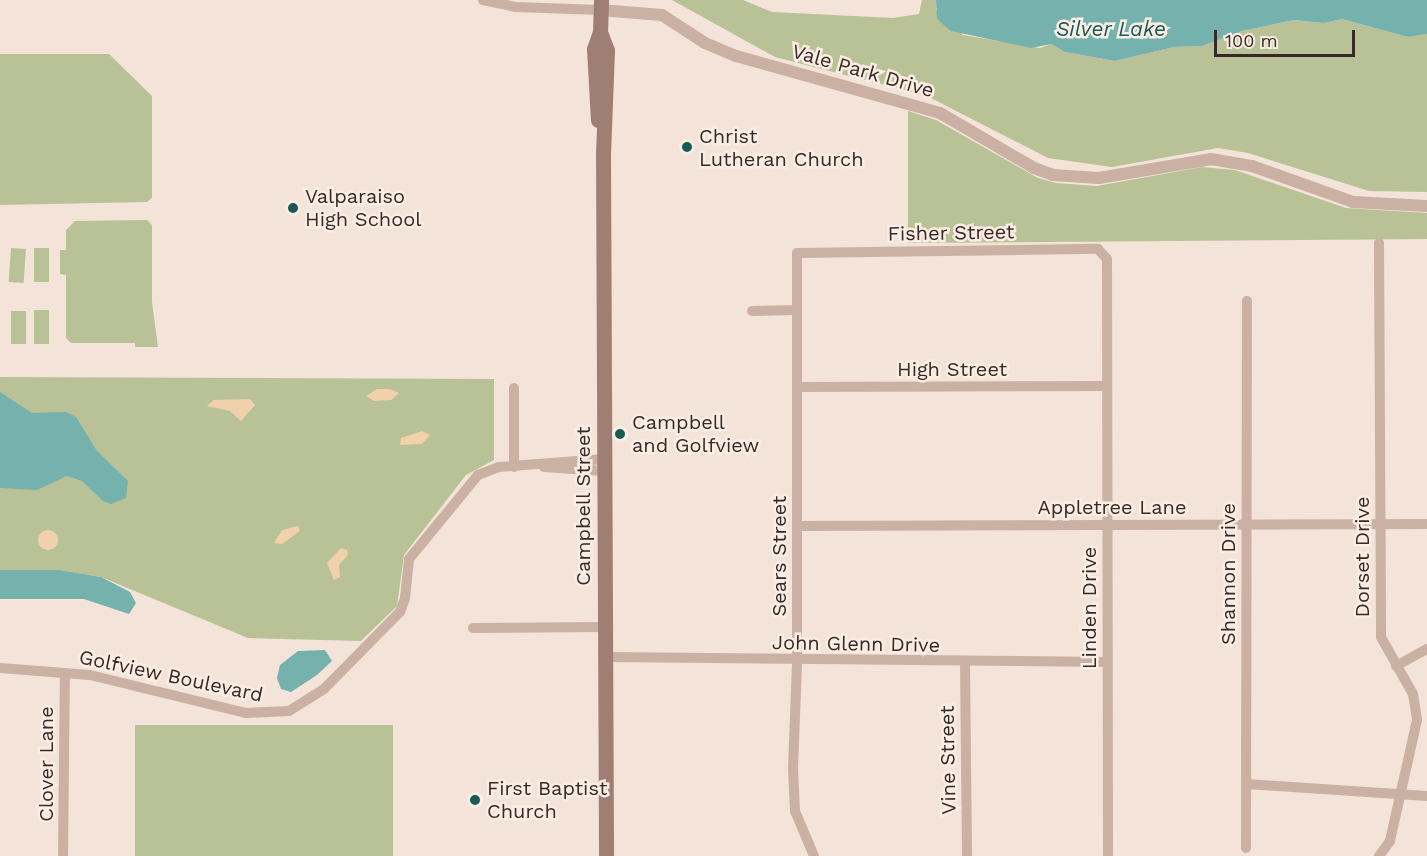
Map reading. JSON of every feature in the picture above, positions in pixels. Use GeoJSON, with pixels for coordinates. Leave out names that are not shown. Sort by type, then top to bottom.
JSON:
{"type":"FeatureCollection","features":[{"type":"Feature","properties":{"kind":"main road","name":"Campbell Street"},"geometry":{"type":"LineString","coordinates":[[601,5],[600,32],[594,49],[594,88],[603,155],[606,856]]}},
{"type":"Feature","properties":{"kind":"street"},"geometry":{"type":"LineString","coordinates":[[483,0],[516,7],[601,5]]}},
{"type":"Feature","properties":{"kind":"street","name":"Vale Park Drive"},"geometry":{"type":"LineString","coordinates":[[601,5],[662,15],[705,43],[736,56],[940,113],[1034,168],[1053,175],[1099,178],[1211,159],[1252,166],[1353,202],[1427,206]]}},
{"type":"Feature","properties":{"kind":"street","name":"Dorset Drive"},"geometry":{"type":"LineString","coordinates":[[1379,243],[1381,637],[1417,706],[1415,733],[1402,795],[1390,841],[1379,856]]}},
{"type":"Feature","properties":{"kind":"street","name":"Fisher Street"},"geometry":{"type":"LineString","coordinates":[[797,253],[1098,249],[1104,253]]}},
{"type":"Feature","properties":{"kind":"street","name":"Sears Street"},"geometry":{"type":"LineString","coordinates":[[797,253],[795,811],[814,856]]}},
{"type":"Feature","properties":{"kind":"street","name":"Linden Drive"},"geometry":{"type":"LineString","coordinates":[[1104,253],[1107,386],[1108,856]]}},
{"type":"Feature","properties":{"kind":"street","name":"Shannon Drive"},"geometry":{"type":"LineString","coordinates":[[1246,301],[1246,848]]}},
{"type":"Feature","properties":{"kind":"street"},"geometry":{"type":"LineString","coordinates":[[752,311],[797,310]]}},
{"type":"Feature","properties":{"kind":"street","name":"High Street"},"geometry":{"type":"LineString","coordinates":[[797,387],[1107,386]]}},
{"type":"Feature","properties":{"kind":"street"},"geometry":{"type":"LineString","coordinates":[[514,388],[514,466]]}},
{"type":"Feature","properties":{"kind":"street","name":"Golfview Boulevard"},"geometry":{"type":"LineString","coordinates":[[0,668],[90,675],[246,713],[268,714],[298,707],[324,689],[399,612],[404,603],[409,559],[478,475],[488,469],[541,466],[570,459],[604,465]]}},
{"type":"Feature","properties":{"kind":"street","name":"Appletree Lane"},"geometry":{"type":"LineString","coordinates":[[796,526],[1427,524]]}},
{"type":"Feature","properties":{"kind":"street"},"geometry":{"type":"LineString","coordinates":[[473,628],[605,627]]}},
{"type":"Feature","properties":{"kind":"street"},"geometry":{"type":"LineString","coordinates":[[1396,666],[1427,649]]}},
{"type":"Feature","properties":{"kind":"street","name":"John Glenn Drive"},"geometry":{"type":"LineString","coordinates":[[606,657],[797,662],[1107,662]]}},
{"type":"Feature","properties":{"kind":"street","name":"Vine Street"},"geometry":{"type":"LineString","coordinates":[[965,663],[967,856]]}},
{"type":"Feature","properties":{"kind":"street","name":"Clover Lane"},"geometry":{"type":"LineString","coordinates":[[63,856],[65,673]]}},
{"type":"Feature","properties":{"kind":"street"},"geometry":{"type":"LineString","coordinates":[[1247,784],[1427,796]]}},
{"type":"Feature","properties":{"kind":"green space"},"geometry":{"type":"Polygon","coordinates":[[[672,0],[743,0],[772,12],[893,18],[919,14],[922,0],[936,0],[936,10],[963,35],[1040,48],[1051,44],[1065,52],[1115,61],[1174,47],[1202,46],[1242,31],[1294,20],[1324,23],[1342,19],[1408,37],[1427,34],[1427,192],[1369,191],[1248,153],[1218,148],[1112,167],[1048,158],[927,96],[775,57],[672,0]]]}},
{"type":"Feature","properties":{"kind":"green space"},"geometry":{"type":"Polygon","coordinates":[[[0,54],[109,54],[152,96],[152,198],[147,202],[0,205],[0,54]]]}},
{"type":"Feature","properties":{"kind":"green space"},"geometry":{"type":"Polygon","coordinates":[[[908,111],[936,120],[1038,178],[1056,183],[1097,186],[1202,167],[1235,170],[1346,208],[1427,213],[1427,239],[908,243],[908,111]]]}},
{"type":"Feature","properties":{"kind":"green space"},"geometry":{"type":"Polygon","coordinates":[[[147,220],[152,225],[152,302],[158,347],[135,347],[135,343],[71,343],[66,338],[66,275],[60,274],[60,250],[66,250],[66,230],[75,221],[147,220]]]}},
{"type":"Feature","properties":{"kind":"green space"},"geometry":{"type":"Polygon","coordinates":[[[11,248],[26,249],[24,283],[9,282],[11,248]]]}},
{"type":"Feature","properties":{"kind":"green space"},"geometry":{"type":"Polygon","coordinates":[[[34,248],[49,248],[49,282],[34,282],[34,248]]]}},
{"type":"Feature","properties":{"kind":"green space"},"geometry":{"type":"Polygon","coordinates":[[[34,310],[49,310],[49,344],[34,344],[34,310]]]}},
{"type":"Feature","properties":{"kind":"green space"},"geometry":{"type":"Polygon","coordinates":[[[11,311],[26,311],[26,344],[11,344],[11,311]]]}},
{"type":"Feature","properties":{"kind":"green space"},"geometry":{"type":"Polygon","coordinates":[[[0,377],[494,379],[494,460],[466,475],[404,555],[397,606],[361,641],[248,638],[101,577],[60,570],[0,570],[0,377]]]}},
{"type":"Feature","properties":{"kind":"green space"},"geometry":{"type":"Polygon","coordinates":[[[135,725],[393,725],[393,856],[135,856],[135,725]]]}},
{"type":"Feature","properties":{"kind":"sand"},"geometry":{"type":"Polygon","coordinates":[[[377,389],[390,389],[399,393],[391,400],[374,401],[366,396],[377,389]]]}},
{"type":"Feature","properties":{"kind":"sand"},"geometry":{"type":"Polygon","coordinates":[[[250,399],[255,405],[241,421],[230,411],[207,406],[214,400],[250,399]]]}},
{"type":"Feature","properties":{"kind":"sand"},"geometry":{"type":"Polygon","coordinates":[[[422,431],[430,435],[422,444],[400,445],[401,438],[422,431]]]}},
{"type":"Feature","properties":{"kind":"sand"},"geometry":{"type":"Polygon","coordinates":[[[298,526],[300,531],[282,544],[274,543],[282,530],[298,526]]]}},
{"type":"Feature","properties":{"kind":"sand"},"geometry":{"type":"Polygon","coordinates":[[[48,530],[55,533],[58,540],[55,547],[48,550],[41,547],[38,540],[41,533],[48,530]]]}},
{"type":"Feature","properties":{"kind":"sand"},"geometry":{"type":"Polygon","coordinates":[[[341,548],[347,550],[348,555],[339,565],[340,577],[334,580],[327,563],[341,548]]]}},
{"type":"Feature","properties":{"kind":"water","name":"Silver Lake"},"geometry":{"type":"Polygon","coordinates":[[[936,0],[1427,0],[1427,34],[1408,37],[1342,19],[1324,23],[1294,20],[1242,31],[1202,46],[1174,47],[1115,61],[1065,52],[1051,44],[1031,48],[951,31],[937,19],[936,0]]]}},
{"type":"Feature","properties":{"kind":"water"},"geometry":{"type":"Polygon","coordinates":[[[0,392],[32,413],[66,412],[76,417],[97,451],[128,481],[126,498],[111,504],[103,501],[82,481],[67,476],[37,490],[0,488],[0,392]]]}},
{"type":"Feature","properties":{"kind":"water"},"geometry":{"type":"Polygon","coordinates":[[[0,570],[60,570],[101,577],[130,592],[136,603],[129,614],[84,599],[0,599],[0,570]]]}},
{"type":"Feature","properties":{"kind":"water"},"geometry":{"type":"Polygon","coordinates":[[[325,650],[332,661],[317,675],[291,692],[281,689],[277,678],[280,665],[298,651],[325,650]]]}},
{"type":"Feature","properties":{"kind":"place","name":"Christ Lutheran Church"},"geometry":{"type":"Point","coordinates":[687,147]}},
{"type":"Feature","properties":{"kind":"place","name":"Valparaiso High School"},"geometry":{"type":"Point","coordinates":[293,208]}},
{"type":"Feature","properties":{"kind":"place","name":"Campbell and Golfview"},"geometry":{"type":"Point","coordinates":[620,434]}},
{"type":"Feature","properties":{"kind":"place","name":"First Baptist Church"},"geometry":{"type":"Point","coordinates":[475,800]}}]}
